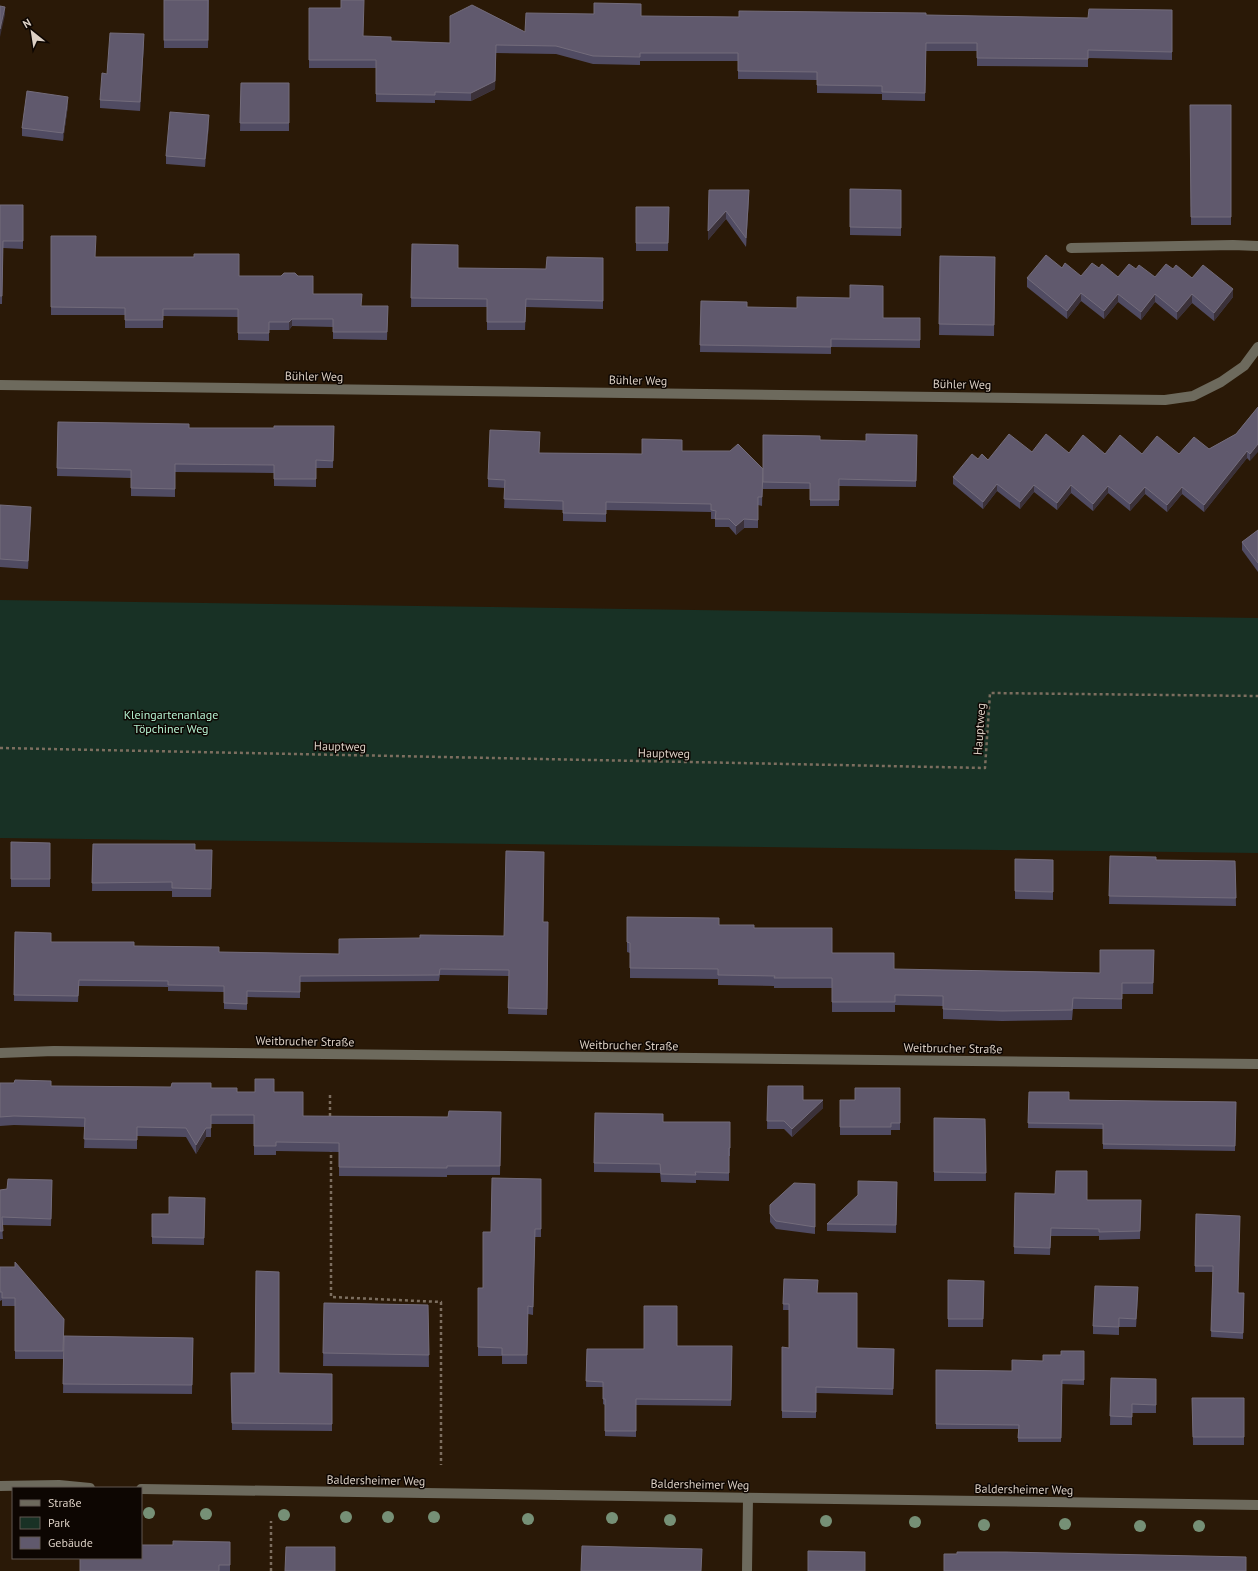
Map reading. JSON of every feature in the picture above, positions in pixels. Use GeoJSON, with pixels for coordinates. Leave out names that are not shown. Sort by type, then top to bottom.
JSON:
{"type":"FeatureCollection","features":[{"type":"Feature","properties":{"kind":"street"},"geometry":{"type":"LineString","coordinates":[[1071,248],[1233,244],[1258,246]]}},
{"type":"Feature","properties":{"kind":"street","name":"Bühler Weg"},"geometry":{"type":"LineString","coordinates":[[0,385],[1165,400],[1192,396],[1221,382],[1244,366],[1258,347]]}},
{"type":"Feature","properties":{"kind":"street","name":"Weitbrucher Straße"},"geometry":{"type":"LineString","coordinates":[[0,1053],[54,1051],[1258,1064]]}},
{"type":"Feature","properties":{"kind":"street"},"geometry":{"type":"LineString","coordinates":[[0,1486],[59,1485],[80,1487]]}},
{"type":"Feature","properties":{"kind":"street","name":"Baldersheimer Weg"},"geometry":{"type":"LineString","coordinates":[[142,1490],[1258,1505]]}},
{"type":"Feature","properties":{"kind":"street"},"geometry":{"type":"LineString","coordinates":[[747,1571],[748,1498]]}},
{"type":"Feature","properties":{"kind":"path","name":"Hauptweg"},"geometry":{"type":"LineString","coordinates":[[0,748],[985,768],[990,693],[1258,696]]}},
{"type":"Feature","properties":{"kind":"path"},"geometry":{"type":"LineString","coordinates":[[330,1095],[330,1126]]}},
{"type":"Feature","properties":{"kind":"path"},"geometry":{"type":"LineString","coordinates":[[331,1141],[331,1297],[441,1302],[441,1465]]}},
{"type":"Feature","properties":{"kind":"path"},"geometry":{"type":"LineString","coordinates":[[271,1521],[271,1571]]}},
{"type":"Feature","properties":{"kind":"green space","name":"Kleingartenanlage Töpchiner Weg"},"geometry":{"type":"Polygon","coordinates":[[[0,600],[1258,618],[1258,853],[0,838],[0,600]]]}},
{"type":"Feature","properties":{"kind":"building"},"geometry":{"type":"Polygon","coordinates":[[[164,0],[208,0],[208,40],[164,40],[164,0]]]}},
{"type":"Feature","properties":{"kind":"building"},"geometry":{"type":"Polygon","coordinates":[[[341,0],[364,0],[363,36],[391,37],[391,41],[450,43],[450,16],[472,5],[525,32],[526,13],[594,14],[594,3],[641,4],[641,16],[739,17],[739,11],[926,13],[926,15],[1088,18],[1089,9],[1172,10],[1172,52],[1088,50],[1088,59],[977,58],[977,43],[926,43],[925,93],[882,92],[882,86],[817,85],[817,72],[738,71],[738,53],[640,53],[640,57],[593,56],[556,46],[496,45],[495,81],[471,93],[435,92],[435,95],[376,94],[376,60],[309,60],[309,8],[341,8],[341,0]]]}},
{"type":"Feature","properties":{"kind":"building"},"geometry":{"type":"Polygon","coordinates":[[[0,6],[5,7],[0,29],[0,6]]]}},
{"type":"Feature","properties":{"kind":"building"},"geometry":{"type":"Polygon","coordinates":[[[110,33],[144,34],[140,102],[100,100],[102,73],[107,74],[110,33]]]}},
{"type":"Feature","properties":{"kind":"building"},"geometry":{"type":"Polygon","coordinates":[[[241,83],[289,83],[289,123],[240,123],[241,83]]]}},
{"type":"Feature","properties":{"kind":"building"},"geometry":{"type":"Polygon","coordinates":[[[27,91],[68,97],[63,133],[22,128],[27,91]]]}},
{"type":"Feature","properties":{"kind":"building"},"geometry":{"type":"Polygon","coordinates":[[[1190,105],[1231,105],[1231,217],[1191,217],[1190,105]]]}},
{"type":"Feature","properties":{"kind":"building"},"geometry":{"type":"Polygon","coordinates":[[[170,112],[209,115],[205,159],[166,156],[170,112]]]}},
{"type":"Feature","properties":{"kind":"building"},"geometry":{"type":"Polygon","coordinates":[[[850,189],[901,190],[901,228],[850,227],[850,189]]]}},
{"type":"Feature","properties":{"kind":"building"},"geometry":{"type":"Polygon","coordinates":[[[709,190],[749,190],[746,238],[726,211],[708,231],[709,190]]]}},
{"type":"Feature","properties":{"kind":"building"},"geometry":{"type":"Polygon","coordinates":[[[0,205],[23,205],[23,241],[3,241],[2,296],[0,296],[0,205]]]}},
{"type":"Feature","properties":{"kind":"building"},"geometry":{"type":"Polygon","coordinates":[[[636,207],[669,207],[668,243],[636,243],[636,207]]]}},
{"type":"Feature","properties":{"kind":"building"},"geometry":{"type":"Polygon","coordinates":[[[51,236],[96,236],[95,257],[194,257],[194,254],[239,254],[239,276],[281,276],[284,273],[295,273],[298,276],[313,276],[313,294],[362,294],[361,306],[388,306],[387,332],[333,332],[333,319],[292,319],[289,322],[269,322],[269,333],[238,333],[238,309],[163,309],[163,320],[125,320],[125,308],[51,307],[51,236]]]}},
{"type":"Feature","properties":{"kind":"building"},"geometry":{"type":"Polygon","coordinates":[[[412,244],[458,245],[458,268],[546,269],[547,257],[603,258],[603,301],[526,299],[525,322],[487,322],[487,299],[411,298],[412,244]]]}},
{"type":"Feature","properties":{"kind":"building"},"geometry":{"type":"Polygon","coordinates":[[[1046,255],[1062,268],[1065,263],[1081,276],[1092,263],[1099,268],[1102,264],[1118,277],[1129,264],[1136,269],[1139,265],[1155,277],[1166,264],[1173,269],[1176,265],[1192,278],[1203,265],[1233,289],[1214,313],[1192,294],[1177,312],[1155,294],[1141,312],[1118,294],[1104,311],[1081,293],[1067,311],[1027,278],[1046,255]]]}},
{"type":"Feature","properties":{"kind":"building"},"geometry":{"type":"Polygon","coordinates":[[[940,256],[995,257],[994,325],[939,324],[940,256]]]}},
{"type":"Feature","properties":{"kind":"building"},"geometry":{"type":"Polygon","coordinates":[[[850,285],[883,286],[883,318],[920,318],[920,340],[831,339],[831,347],[700,345],[701,301],[747,302],[747,307],[797,308],[797,297],[850,298],[850,285]]]}},
{"type":"Feature","properties":{"kind":"building"},"geometry":{"type":"Polygon","coordinates":[[[1258,407],[1258,444],[1250,454],[1247,451],[1204,505],[1182,487],[1167,505],[1145,487],[1130,504],[1108,486],[1093,504],[1071,485],[1057,503],[1034,485],[1020,502],[997,484],[983,502],[953,477],[972,454],[978,459],[982,454],[988,460],[1009,434],[1032,452],[1046,434],[1069,453],[1083,435],[1105,454],[1120,435],[1142,454],[1157,436],[1179,454],[1194,437],[1209,449],[1236,434],[1258,407]]]}},
{"type":"Feature","properties":{"kind":"building"},"geometry":{"type":"Polygon","coordinates":[[[58,422],[189,424],[189,428],[334,426],[333,461],[316,460],[316,479],[274,479],[274,465],[175,464],[175,489],[131,488],[131,470],[57,468],[58,422]]]}},
{"type":"Feature","properties":{"kind":"building"},"geometry":{"type":"Polygon","coordinates":[[[490,430],[540,432],[539,453],[642,454],[642,439],[682,440],[682,451],[730,451],[738,444],[763,469],[762,497],[758,497],[758,520],[744,519],[736,526],[729,519],[715,519],[716,511],[711,510],[711,504],[606,502],[606,514],[563,513],[563,501],[504,499],[505,480],[488,479],[490,430]]]}},
{"type":"Feature","properties":{"kind":"building"},"geometry":{"type":"Polygon","coordinates":[[[866,434],[917,435],[916,481],[839,479],[839,500],[810,500],[810,483],[763,482],[763,435],[820,436],[820,440],[866,441],[866,434]]]}},
{"type":"Feature","properties":{"kind":"building"},"geometry":{"type":"Polygon","coordinates":[[[0,505],[31,507],[28,561],[0,559],[0,505]]]}},
{"type":"Feature","properties":{"kind":"building"},"geometry":{"type":"Polygon","coordinates":[[[1258,530],[1258,563],[1242,542],[1258,530]]]}},
{"type":"Feature","properties":{"kind":"building"},"geometry":{"type":"Polygon","coordinates":[[[11,842],[50,843],[50,879],[11,879],[11,842]]]}},
{"type":"Feature","properties":{"kind":"building"},"geometry":{"type":"Polygon","coordinates":[[[93,844],[195,844],[195,850],[212,850],[211,889],[172,888],[172,882],[92,883],[93,844]]]}},
{"type":"Feature","properties":{"kind":"building"},"geometry":{"type":"Polygon","coordinates":[[[506,851],[544,852],[543,922],[548,922],[547,1009],[508,1008],[509,970],[440,969],[439,975],[300,976],[300,992],[247,991],[247,1004],[224,1003],[224,986],[168,985],[168,981],[79,980],[78,996],[14,995],[15,932],[51,933],[51,942],[134,942],[134,946],[219,947],[219,952],[339,954],[339,939],[420,938],[420,935],[504,936],[506,851]]]}},
{"type":"Feature","properties":{"kind":"building"},"geometry":{"type":"Polygon","coordinates":[[[1110,856],[1156,857],[1156,860],[1235,861],[1236,898],[1109,896],[1110,856]]]}},
{"type":"Feature","properties":{"kind":"building"},"geometry":{"type":"Polygon","coordinates":[[[1015,859],[1053,860],[1053,892],[1015,891],[1015,859]]]}},
{"type":"Feature","properties":{"kind":"building"},"geometry":{"type":"Polygon","coordinates":[[[627,917],[719,918],[719,925],[754,925],[754,928],[832,928],[832,953],[894,953],[894,969],[1100,973],[1100,950],[1154,950],[1153,983],[1122,983],[1122,999],[1073,998],[1072,1010],[1002,1011],[943,1009],[943,996],[895,995],[895,1002],[832,1002],[832,978],[774,978],[775,976],[718,975],[718,969],[630,968],[630,943],[627,942],[627,917]]]}},
{"type":"Feature","properties":{"kind":"building"},"geometry":{"type":"Polygon","coordinates":[[[255,1079],[274,1079],[274,1092],[303,1092],[303,1116],[448,1117],[449,1111],[501,1112],[500,1166],[447,1166],[447,1168],[339,1167],[339,1143],[276,1142],[276,1146],[254,1146],[254,1115],[211,1115],[211,1128],[206,1128],[196,1145],[186,1128],[137,1127],[137,1140],[84,1139],[85,1118],[0,1117],[0,1083],[14,1083],[15,1080],[51,1081],[51,1086],[171,1087],[172,1083],[211,1083],[211,1088],[237,1088],[237,1092],[255,1092],[255,1079]]]}},
{"type":"Feature","properties":{"kind":"building"},"geometry":{"type":"Polygon","coordinates":[[[768,1086],[803,1086],[803,1100],[823,1100],[792,1129],[784,1121],[767,1121],[768,1086]]]}},
{"type":"Feature","properties":{"kind":"building"},"geometry":{"type":"Polygon","coordinates":[[[855,1088],[900,1088],[900,1123],[891,1123],[891,1127],[840,1127],[840,1100],[855,1100],[855,1088]]]}},
{"type":"Feature","properties":{"kind":"building"},"geometry":{"type":"Polygon","coordinates":[[[1029,1092],[1069,1092],[1069,1100],[1236,1102],[1235,1146],[1103,1144],[1103,1124],[1028,1123],[1029,1092]]]}},
{"type":"Feature","properties":{"kind":"building"},"geometry":{"type":"Polygon","coordinates":[[[595,1113],[663,1114],[663,1122],[730,1122],[729,1173],[695,1172],[696,1175],[661,1174],[660,1164],[594,1163],[595,1113]]]}},
{"type":"Feature","properties":{"kind":"building"},"geometry":{"type":"Polygon","coordinates":[[[934,1118],[985,1119],[986,1173],[934,1172],[934,1118]]]}},
{"type":"Feature","properties":{"kind":"building"},"geometry":{"type":"Polygon","coordinates":[[[1056,1171],[1087,1171],[1087,1200],[1141,1200],[1140,1231],[1099,1232],[1099,1229],[1051,1228],[1050,1248],[1014,1247],[1015,1193],[1055,1194],[1056,1171]]]}},
{"type":"Feature","properties":{"kind":"building"},"geometry":{"type":"Polygon","coordinates":[[[492,1178],[541,1179],[541,1229],[535,1229],[533,1307],[528,1306],[527,1355],[502,1355],[502,1348],[478,1347],[478,1288],[483,1288],[483,1232],[491,1232],[492,1178]]]}},
{"type":"Feature","properties":{"kind":"building"},"geometry":{"type":"Polygon","coordinates":[[[8,1179],[52,1180],[51,1219],[2,1217],[3,1231],[0,1231],[0,1190],[7,1189],[8,1179]]]}},
{"type":"Feature","properties":{"kind":"building"},"geometry":{"type":"Polygon","coordinates":[[[858,1181],[897,1182],[896,1225],[827,1224],[858,1195],[858,1181]]]}},
{"type":"Feature","properties":{"kind":"building"},"geometry":{"type":"Polygon","coordinates":[[[794,1183],[815,1184],[815,1227],[776,1221],[770,1214],[770,1205],[794,1183]]]}},
{"type":"Feature","properties":{"kind":"building"},"geometry":{"type":"Polygon","coordinates":[[[169,1197],[205,1198],[204,1238],[152,1237],[152,1214],[169,1214],[169,1197]]]}},
{"type":"Feature","properties":{"kind":"building"},"geometry":{"type":"Polygon","coordinates":[[[1196,1214],[1240,1216],[1238,1293],[1244,1293],[1243,1333],[1211,1331],[1213,1266],[1195,1266],[1196,1214]]]}},
{"type":"Feature","properties":{"kind":"building"},"geometry":{"type":"Polygon","coordinates":[[[15,1262],[64,1319],[63,1351],[15,1351],[15,1298],[2,1298],[2,1292],[0,1292],[0,1267],[15,1267],[15,1262]]]}},
{"type":"Feature","properties":{"kind":"building"},"geometry":{"type":"Polygon","coordinates":[[[256,1271],[279,1272],[279,1373],[332,1374],[332,1424],[232,1423],[231,1373],[255,1373],[256,1271]]]}},
{"type":"Feature","properties":{"kind":"building"},"geometry":{"type":"Polygon","coordinates":[[[784,1279],[818,1280],[817,1293],[857,1293],[857,1348],[894,1349],[893,1389],[816,1387],[816,1412],[782,1411],[782,1347],[789,1348],[789,1304],[783,1304],[784,1279]]]}},
{"type":"Feature","properties":{"kind":"building"},"geometry":{"type":"Polygon","coordinates":[[[948,1280],[984,1281],[983,1319],[948,1319],[948,1280]]]}},
{"type":"Feature","properties":{"kind":"building"},"geometry":{"type":"Polygon","coordinates":[[[1095,1286],[1138,1287],[1136,1319],[1119,1318],[1119,1327],[1093,1326],[1095,1286]]]}},
{"type":"Feature","properties":{"kind":"building"},"geometry":{"type":"Polygon","coordinates":[[[324,1303],[428,1305],[429,1355],[323,1353],[324,1303]]]}},
{"type":"Feature","properties":{"kind":"building"},"geometry":{"type":"Polygon","coordinates":[[[644,1306],[677,1306],[677,1346],[732,1346],[731,1400],[636,1399],[636,1431],[605,1431],[605,1399],[603,1399],[603,1382],[586,1381],[587,1349],[644,1349],[644,1306]]]}},
{"type":"Feature","properties":{"kind":"building"},"geometry":{"type":"Polygon","coordinates":[[[64,1336],[193,1338],[192,1385],[63,1384],[64,1336]]]}},
{"type":"Feature","properties":{"kind":"building"},"geometry":{"type":"Polygon","coordinates":[[[1061,1351],[1084,1351],[1084,1380],[1062,1380],[1061,1438],[1018,1438],[1019,1425],[936,1424],[936,1370],[1012,1371],[1012,1360],[1043,1361],[1043,1355],[1061,1355],[1061,1351]]]}},
{"type":"Feature","properties":{"kind":"building"},"geometry":{"type":"Polygon","coordinates":[[[1111,1378],[1156,1379],[1156,1405],[1132,1404],[1132,1417],[1110,1416],[1111,1378]]]}},
{"type":"Feature","properties":{"kind":"building"},"geometry":{"type":"Polygon","coordinates":[[[1192,1398],[1244,1398],[1244,1437],[1193,1437],[1192,1398]]]}},
{"type":"Feature","properties":{"kind":"building"},"geometry":{"type":"Polygon","coordinates":[[[173,1541],[230,1542],[230,1565],[219,1565],[219,1571],[80,1571],[80,1559],[142,1559],[142,1545],[173,1545],[173,1541]]]}},
{"type":"Feature","properties":{"kind":"building"},"geometry":{"type":"Polygon","coordinates":[[[582,1546],[702,1549],[701,1571],[581,1571],[582,1546]]]}},
{"type":"Feature","properties":{"kind":"building"},"geometry":{"type":"Polygon","coordinates":[[[286,1547],[335,1547],[335,1571],[285,1571],[286,1547]]]}},
{"type":"Feature","properties":{"kind":"building"},"geometry":{"type":"Polygon","coordinates":[[[808,1551],[865,1552],[865,1571],[808,1571],[808,1551]]]}},
{"type":"Feature","properties":{"kind":"building"},"geometry":{"type":"Polygon","coordinates":[[[957,1552],[1246,1557],[1246,1571],[944,1571],[944,1554],[957,1554],[957,1552]]]}}]}
